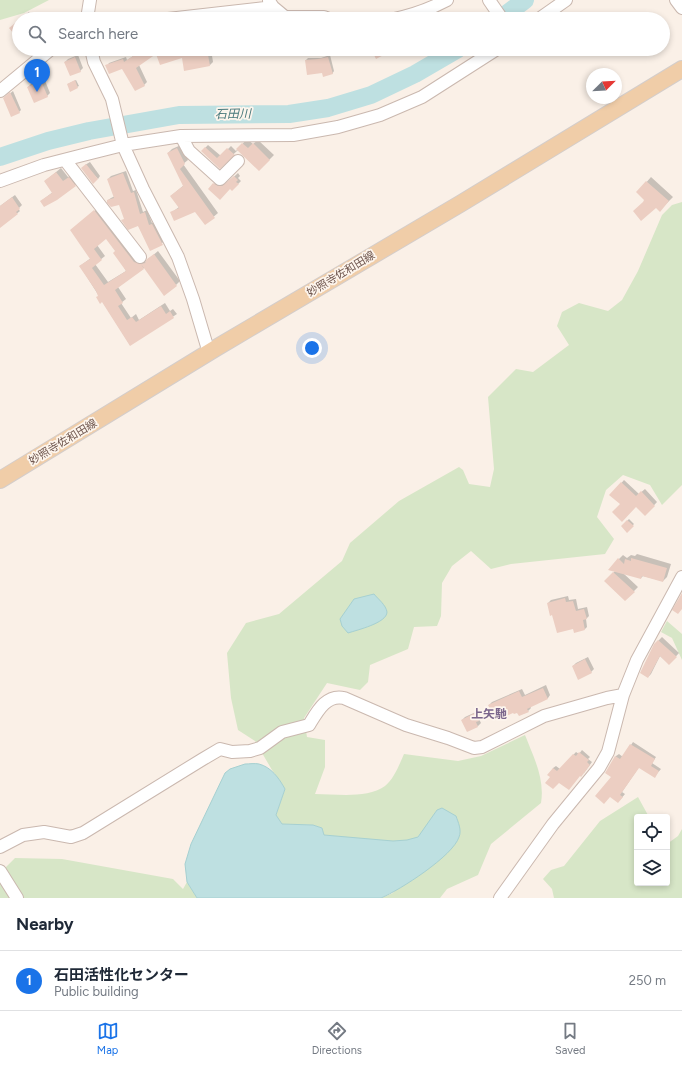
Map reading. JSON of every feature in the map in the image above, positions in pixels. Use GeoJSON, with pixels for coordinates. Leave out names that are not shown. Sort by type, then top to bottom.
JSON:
{"type":"FeatureCollection","features":[{"type":"Feature","properties":{"kind":"main road","name":"妙照寺佐和田線"},"geometry":{"type":"LineString","coordinates":[[0,480],[682,69]]}},
{"type":"Feature","properties":{"kind":"street"},"geometry":{"type":"LineString","coordinates":[[88,12],[90,0]]}},
{"type":"Feature","properties":{"kind":"street"},"geometry":{"type":"LineString","coordinates":[[422,12],[447,0]]}},
{"type":"Feature","properties":{"kind":"street"},"geometry":{"type":"LineString","coordinates":[[490,0],[498,12]]}},
{"type":"Feature","properties":{"kind":"street"},"geometry":{"type":"LineString","coordinates":[[549,12],[566,0]]}},
{"type":"Feature","properties":{"kind":"street"},"geometry":{"type":"LineString","coordinates":[[676,0],[682,8]]}},
{"type":"Feature","properties":{"kind":"street"},"geometry":{"type":"LineString","coordinates":[[216,12],[271,4],[280,12]]}},
{"type":"Feature","properties":{"kind":"street"},"geometry":{"type":"LineString","coordinates":[[0,91],[42,56]]}},
{"type":"Feature","properties":{"kind":"street"},"geometry":{"type":"LineString","coordinates":[[93,56],[113,104],[122,143],[143,189],[178,257],[193,299],[209,353]]}},
{"type":"Feature","properties":{"kind":"street"},"geometry":{"type":"LineString","coordinates":[[0,181],[24,172],[122,143],[182,136],[293,135],[338,127],[380,115],[422,97],[486,56]]}},
{"type":"Feature","properties":{"kind":"street"},"geometry":{"type":"LineString","coordinates":[[182,136],[189,151],[220,179],[238,161]]}},
{"type":"Feature","properties":{"kind":"street"},"geometry":{"type":"LineString","coordinates":[[65,160],[140,257]]}},
{"type":"Feature","properties":{"kind":"street"},"geometry":{"type":"LineString","coordinates":[[0,189],[24,172]]}},
{"type":"Feature","properties":{"kind":"street"},"geometry":{"type":"LineString","coordinates":[[500,898],[553,824],[599,768],[608,752],[623,695],[637,660],[682,577]]}},
{"type":"Feature","properties":{"kind":"street"},"geometry":{"type":"LineString","coordinates":[[0,847],[23,835],[44,832],[71,837],[82,833],[220,749],[232,752],[250,751],[260,748],[282,732],[309,725],[324,703],[338,696],[406,725],[474,748],[482,747],[544,716],[607,698],[623,695]]}},
{"type":"Feature","properties":{"kind":"street"},"geometry":{"type":"LineString","coordinates":[[0,871],[17,898]]}},
{"type":"Feature","properties":{"kind":"green space"},"geometry":{"type":"Polygon","coordinates":[[[0,0],[49,0],[26,12],[12,12],[12,16],[0,20],[0,0]]]}},
{"type":"Feature","properties":{"kind":"green space"},"geometry":{"type":"Polygon","coordinates":[[[682,202],[682,485],[662,505],[650,485],[623,475],[606,490],[597,517],[614,539],[605,554],[511,564],[491,569],[471,551],[452,566],[442,583],[441,616],[437,626],[414,627],[408,649],[370,665],[368,682],[360,690],[327,683],[304,718],[307,737],[325,740],[325,767],[315,794],[351,795],[369,793],[378,790],[385,786],[391,779],[404,754],[458,761],[481,756],[525,735],[540,777],[542,794],[541,803],[491,844],[478,875],[447,889],[440,898],[381,898],[393,893],[437,810],[424,830],[416,838],[397,841],[358,839],[324,835],[322,828],[313,825],[282,824],[276,815],[285,789],[255,741],[238,730],[231,698],[227,653],[246,623],[279,614],[342,561],[350,543],[399,501],[459,467],[463,470],[469,484],[490,487],[494,469],[488,397],[516,369],[533,372],[569,345],[557,326],[562,312],[579,303],[608,311],[622,300],[638,271],[662,215],[672,205],[682,202]]]}},
{"type":"Feature","properties":{"kind":"green space"},"geometry":{"type":"Polygon","coordinates":[[[667,621],[682,634],[682,660],[672,638],[661,632],[667,621]]]}},
{"type":"Feature","properties":{"kind":"green space"},"geometry":{"type":"Polygon","coordinates":[[[638,797],[647,814],[634,814],[634,886],[670,886],[670,842],[678,836],[682,829],[682,898],[554,898],[552,889],[543,879],[551,870],[564,866],[600,821],[638,797]]]}},
{"type":"Feature","properties":{"kind":"green space"},"geometry":{"type":"Polygon","coordinates":[[[15,858],[62,859],[173,879],[183,889],[187,882],[197,898],[0,898],[0,873],[15,858]]]}},
{"type":"Feature","properties":{"kind":"water"},"geometry":{"type":"Polygon","coordinates":[[[374,594],[385,607],[387,612],[386,616],[371,626],[348,633],[342,626],[340,619],[354,599],[374,594]]]}},
{"type":"Feature","properties":{"kind":"water"},"geometry":{"type":"Polygon","coordinates":[[[245,764],[263,765],[277,777],[283,785],[285,789],[276,815],[282,824],[313,825],[322,828],[324,835],[393,841],[407,840],[418,837],[437,810],[442,808],[456,816],[460,829],[459,837],[455,845],[437,863],[400,888],[381,898],[197,898],[187,882],[185,864],[191,844],[225,773],[230,769],[245,764]]]}},
{"type":"Feature","properties":{"kind":"building"},"geometry":{"type":"Polygon","coordinates":[[[133,56],[153,56],[136,68],[145,86],[135,91],[122,69],[109,74],[105,65],[123,59],[124,62],[133,56]]]}},
{"type":"Feature","properties":{"kind":"building"},"geometry":{"type":"Polygon","coordinates":[[[157,56],[208,56],[210,66],[184,71],[182,58],[160,65],[157,56]]]}},
{"type":"Feature","properties":{"kind":"building"},"geometry":{"type":"Polygon","coordinates":[[[374,56],[382,56],[376,59],[374,56]]]}},
{"type":"Feature","properties":{"kind":"building"},"geometry":{"type":"Polygon","coordinates":[[[75,57],[81,72],[70,76],[64,62],[75,57]]]}},
{"type":"Feature","properties":{"kind":"building"},"geometry":{"type":"Polygon","coordinates":[[[328,57],[333,74],[323,77],[322,73],[307,75],[305,60],[328,57]]]}},
{"type":"Feature","properties":{"kind":"building"},"geometry":{"type":"Polygon","coordinates":[[[75,80],[78,88],[70,92],[67,84],[75,80]]]}},
{"type":"Feature","properties":{"kind":"building"},"geometry":{"type":"Polygon","coordinates":[[[41,81],[48,97],[34,103],[27,87],[41,81]]]}},
{"type":"Feature","properties":{"kind":"building"},"geometry":{"type":"Polygon","coordinates":[[[10,92],[20,113],[11,117],[3,98],[10,92]]]}},
{"type":"Feature","properties":{"kind":"building"},"geometry":{"type":"Polygon","coordinates":[[[242,143],[248,148],[253,143],[270,160],[259,171],[236,149],[242,143]]]}},
{"type":"Feature","properties":{"kind":"building"},"geometry":{"type":"Polygon","coordinates":[[[205,147],[217,158],[227,148],[235,155],[220,169],[201,151],[205,147]]]}},
{"type":"Feature","properties":{"kind":"building"},"geometry":{"type":"Polygon","coordinates":[[[177,148],[185,164],[180,169],[215,218],[205,225],[195,212],[174,221],[170,212],[179,208],[170,196],[183,186],[167,153],[177,148]]]}},
{"type":"Feature","properties":{"kind":"building"},"geometry":{"type":"Polygon","coordinates":[[[86,164],[98,179],[93,184],[81,168],[86,164]]]}},
{"type":"Feature","properties":{"kind":"building"},"geometry":{"type":"Polygon","coordinates":[[[56,172],[63,181],[69,177],[76,186],[57,200],[44,207],[40,201],[52,193],[44,181],[56,172]]]}},
{"type":"Feature","properties":{"kind":"building"},"geometry":{"type":"Polygon","coordinates":[[[123,173],[131,193],[134,192],[140,214],[145,212],[149,225],[152,224],[163,245],[150,251],[138,226],[128,230],[121,220],[124,219],[119,205],[111,207],[107,203],[107,200],[114,198],[107,179],[123,173]]]}},
{"type":"Feature","properties":{"kind":"building"},"geometry":{"type":"Polygon","coordinates":[[[234,176],[238,180],[236,182],[239,184],[232,191],[230,189],[220,200],[208,189],[213,183],[218,186],[222,186],[234,176]]]}},
{"type":"Feature","properties":{"kind":"building"},"geometry":{"type":"Polygon","coordinates":[[[646,181],[669,201],[660,212],[656,208],[641,221],[633,211],[644,200],[636,192],[646,181]]]}},
{"type":"Feature","properties":{"kind":"building"},"geometry":{"type":"Polygon","coordinates":[[[12,197],[20,209],[16,212],[18,214],[0,228],[0,206],[12,197]]]}},
{"type":"Feature","properties":{"kind":"building"},"geometry":{"type":"Polygon","coordinates":[[[94,210],[134,262],[141,264],[144,269],[115,290],[123,303],[118,306],[127,320],[132,317],[136,322],[161,306],[166,314],[170,311],[174,318],[130,346],[102,302],[100,304],[96,297],[98,296],[96,291],[79,266],[90,259],[70,230],[94,210]],[[106,239],[94,249],[102,260],[92,268],[104,285],[126,271],[113,253],[115,251],[106,239]]]}},
{"type":"Feature","properties":{"kind":"building"},"geometry":{"type":"Polygon","coordinates":[[[154,254],[177,286],[164,296],[141,264],[145,263],[147,259],[154,254]]]}},
{"type":"Feature","properties":{"kind":"building"},"geometry":{"type":"Polygon","coordinates":[[[621,482],[636,496],[641,491],[655,506],[645,516],[636,507],[622,522],[612,512],[620,504],[609,495],[621,482]]]}},
{"type":"Feature","properties":{"kind":"building"},"geometry":{"type":"Polygon","coordinates":[[[627,520],[634,526],[627,533],[621,526],[627,520]]]}},
{"type":"Feature","properties":{"kind":"building"},"geometry":{"type":"Polygon","coordinates":[[[618,558],[624,564],[625,559],[631,561],[631,558],[667,568],[663,582],[642,576],[641,579],[608,570],[618,558]]]}},
{"type":"Feature","properties":{"kind":"building"},"geometry":{"type":"Polygon","coordinates":[[[613,572],[635,592],[625,601],[604,581],[613,572]]]}},
{"type":"Feature","properties":{"kind":"building"},"geometry":{"type":"Polygon","coordinates":[[[682,593],[682,609],[678,614],[672,610],[682,593]]]}},
{"type":"Feature","properties":{"kind":"building"},"geometry":{"type":"Polygon","coordinates":[[[565,598],[566,602],[573,601],[576,611],[584,609],[587,619],[583,620],[585,630],[574,633],[573,629],[557,633],[552,615],[550,616],[547,603],[565,598]]]}},
{"type":"Feature","properties":{"kind":"building"},"geometry":{"type":"Polygon","coordinates":[[[658,640],[677,657],[669,665],[660,656],[648,678],[640,673],[654,644],[658,640]]]}},
{"type":"Feature","properties":{"kind":"building"},"geometry":{"type":"Polygon","coordinates":[[[585,659],[592,673],[578,680],[572,666],[585,659]]]}},
{"type":"Feature","properties":{"kind":"building"},"geometry":{"type":"Polygon","coordinates":[[[543,688],[548,699],[527,709],[529,712],[519,716],[517,713],[513,713],[497,720],[496,716],[494,717],[488,705],[519,691],[522,697],[543,688]]]}},
{"type":"Feature","properties":{"kind":"building"},"geometry":{"type":"Polygon","coordinates":[[[475,713],[479,721],[476,722],[478,727],[467,732],[461,720],[475,713]]]}},
{"type":"Feature","properties":{"kind":"building"},"geometry":{"type":"Polygon","coordinates":[[[630,744],[655,759],[651,766],[659,771],[655,778],[639,768],[620,795],[623,797],[618,803],[610,797],[604,804],[595,796],[611,777],[605,773],[615,756],[620,759],[630,744]]]}},
{"type":"Feature","properties":{"kind":"building"},"geometry":{"type":"Polygon","coordinates":[[[579,752],[589,760],[587,762],[590,765],[569,790],[559,783],[553,789],[545,783],[550,777],[547,775],[553,768],[557,771],[573,754],[576,756],[579,752]]]}},
{"type":"Feature","properties":{"kind":"waterway","name":"石田川"},"geometry":{"type":"LineString","coordinates":[[509,12],[525,0]]}},
{"type":"Feature","properties":{"kind":"waterway","name":"石田川"},"geometry":{"type":"LineString","coordinates":[[0,157],[48,141],[89,131],[179,115],[289,114],[328,108],[371,95],[415,74],[446,56]]}},
{"type":"Feature","properties":{"kind":"place","name":"石田活性化センター"},"geometry":{"type":"Point","coordinates":[37,92]}},
{"type":"Feature","properties":{"kind":"district","name":"上矢馳"},"geometry":{"type":"Point","coordinates":[489,714]}}]}
